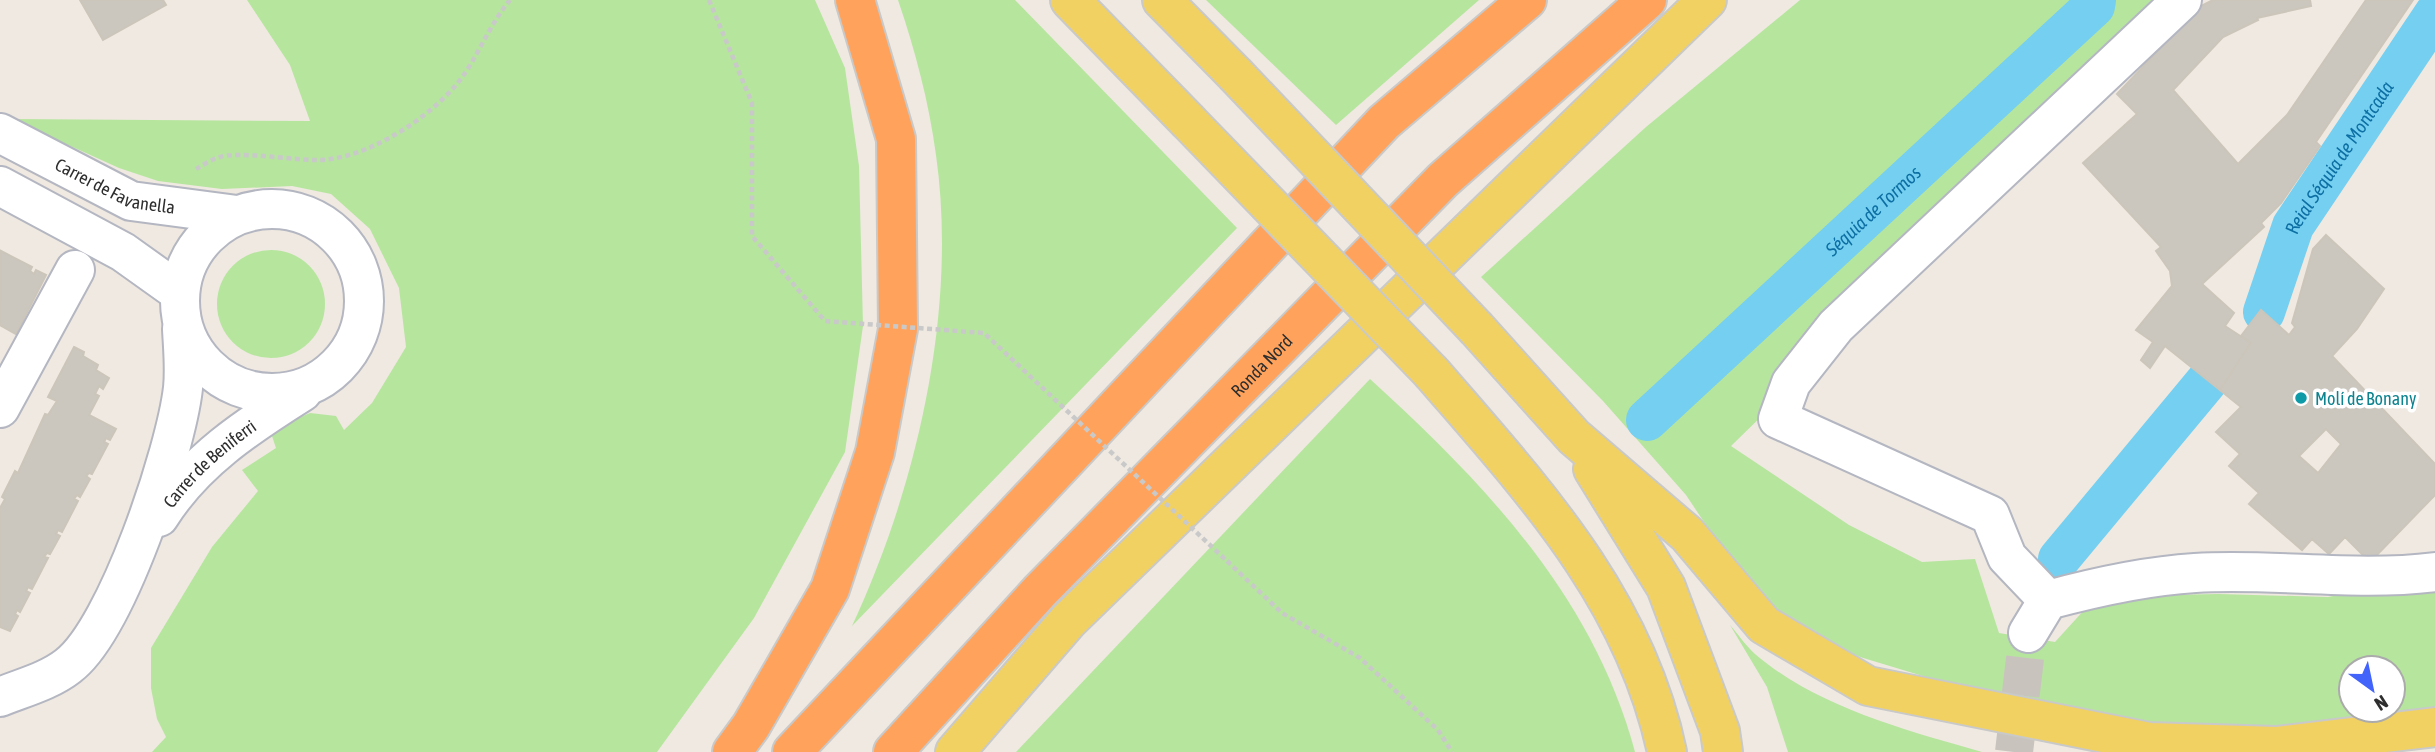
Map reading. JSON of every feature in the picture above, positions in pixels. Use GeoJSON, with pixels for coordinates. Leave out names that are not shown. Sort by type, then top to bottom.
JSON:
{"type":"FeatureCollection","features":[{"type":"Feature","properties":{"kind":"highway"},"geometry":{"type":"LineString","coordinates":[[732,752],[751,726],[830,589],[875,452],[898,329],[896,139],[855,0]]}},
{"type":"Feature","properties":{"kind":"highway"},"geometry":{"type":"LineString","coordinates":[[792,752],[1384,122],[1527,0]]}},
{"type":"Feature","properties":{"kind":"highway","name":"Ronda Nord"},"geometry":{"type":"LineString","coordinates":[[893,752],[1040,591],[1443,180],[1647,0]]}},
{"type":"Feature","properties":{"kind":"main road"},"geometry":{"type":"LineString","coordinates":[[1070,0],[1432,373],[1546,505],[1616,610],[1661,722],[1667,752]]}},
{"type":"Feature","properties":{"kind":"main road"},"geometry":{"type":"LineString","coordinates":[[1162,0],[1477,330],[1574,437],[1687,534],[1764,625],[1868,686],[2149,742],[2276,746],[2435,727]]}},
{"type":"Feature","properties":{"kind":"main road"},"geometry":{"type":"LineString","coordinates":[[955,752],[1068,621],[1707,0]]}},
{"type":"Feature","properties":{"kind":"main road"},"geometry":{"type":"LineString","coordinates":[[1604,101],[1734,0]]}},
{"type":"Feature","properties":{"kind":"main road"},"geometry":{"type":"LineString","coordinates":[[1574,437],[1666,586],[1720,732],[1723,752]]}},
{"type":"Feature","properties":{"kind":"street"},"geometry":{"type":"LineString","coordinates":[[2048,600],[2007,557],[1990,515],[1778,419],[1791,383],[1836,326],[2182,0]]}},
{"type":"Feature","properties":{"kind":"street","name":"Carrer de Favanella"},"geometry":{"type":"LineString","coordinates":[[0,133],[131,201],[237,215]]}},
{"type":"Feature","properties":{"kind":"street"},"geometry":{"type":"LineString","coordinates":[[0,186],[123,252],[180,308]]}},
{"type":"Feature","properties":{"kind":"street"},"geometry":{"type":"LineString","coordinates":[[268,208],[298,212],[326,225],[348,247],[361,275],[364,295],[365,306],[359,335],[342,362],[318,382],[292,392],[263,394],[235,387],[205,364],[192,350],[180,308],[185,268],[198,245],[215,228],[237,215],[268,208]]}},
{"type":"Feature","properties":{"kind":"street"},"geometry":{"type":"LineString","coordinates":[[0,408],[75,270]]}},
{"type":"Feature","properties":{"kind":"street","name":"Carrer de Beniferri"},"geometry":{"type":"LineString","coordinates":[[125,573],[156,498],[178,418],[183,385],[180,308]]}},
{"type":"Feature","properties":{"kind":"street","name":"Carrer de Beniferri"},"geometry":{"type":"LineString","coordinates":[[0,697],[67,667],[82,652],[125,573],[167,505],[194,472],[231,438],[318,382]]}},
{"type":"Feature","properties":{"kind":"street"},"geometry":{"type":"LineString","coordinates":[[2028,633],[2048,600],[2140,579],[2196,573],[2337,576],[2435,572]]}},
{"type":"Feature","properties":{"kind":"path"},"geometry":{"type":"LineString","coordinates":[[193,170],[221,156],[320,160],[353,155],[404,128],[443,100],[466,73],[495,18],[510,0]]}},
{"type":"Feature","properties":{"kind":"path"},"geometry":{"type":"LineString","coordinates":[[709,0],[752,103],[752,236],[825,321],[984,333],[1282,612],[1360,658],[1438,730],[1452,752]]}},
{"type":"Feature","properties":{"kind":"green space"},"geometry":{"type":"Polygon","coordinates":[[[247,0],[815,0],[845,68],[859,166],[863,326],[845,452],[754,618],[657,752],[152,752],[166,737],[157,719],[151,688],[151,648],[212,547],[258,491],[242,470],[276,448],[270,430],[310,413],[336,416],[344,430],[372,403],[406,347],[399,288],[370,229],[331,194],[292,186],[222,189],[158,181],[119,168],[11,119],[310,121],[290,65],[247,0]]]}},
{"type":"Feature","properties":{"kind":"green space"},"geometry":{"type":"Polygon","coordinates":[[[898,0],[1015,0],[1237,228],[852,626],[896,515],[913,456],[927,396],[941,274],[941,214],[930,115],[898,0]]]}},
{"type":"Feature","properties":{"kind":"green space"},"geometry":{"type":"Polygon","coordinates":[[[1206,0],[1479,0],[1336,125],[1206,0]]]}},
{"type":"Feature","properties":{"kind":"green space"},"geometry":{"type":"Polygon","coordinates":[[[1800,0],[2189,0],[1731,446],[1849,525],[1922,562],[1975,559],[1999,633],[2055,642],[2086,608],[2108,596],[2219,594],[2328,597],[2435,576],[2435,708],[2407,713],[2407,654],[2337,654],[2337,724],[2344,724],[2251,730],[2126,723],[1969,690],[1860,657],[1805,633],[1761,596],[1730,561],[1686,495],[1603,401],[1481,277],[1646,127],[1800,0]]]}},
{"type":"Feature","properties":{"kind":"green space"},"geometry":{"type":"Polygon","coordinates":[[[271,250],[292,254],[309,266],[321,283],[325,304],[321,325],[309,342],[292,354],[271,358],[250,354],[233,342],[221,325],[217,304],[221,283],[233,266],[250,254],[271,250]]]}},
{"type":"Feature","properties":{"kind":"green space"},"geometry":{"type":"Polygon","coordinates":[[[1370,379],[1454,460],[1530,546],[1563,593],[1592,643],[1616,695],[1635,752],[1016,752],[1370,379]]]}},
{"type":"Feature","properties":{"kind":"green space"},"geometry":{"type":"Polygon","coordinates":[[[1730,625],[1755,654],[1806,689],[1863,715],[1982,752],[1788,752],[1767,687],[1730,625]]]}},
{"type":"Feature","properties":{"kind":"building"},"geometry":{"type":"Polygon","coordinates":[[[80,0],[163,0],[166,5],[103,40],[80,0]]]}},
{"type":"Feature","properties":{"kind":"building"},"geometry":{"type":"Polygon","coordinates":[[[2213,0],[2310,0],[2311,6],[2257,18],[2258,20],[2223,37],[2173,90],[2238,164],[2287,115],[2366,0],[2413,0],[2316,142],[2320,146],[2281,203],[2261,223],[2264,227],[2202,284],[2234,313],[2225,326],[2251,343],[2220,390],[2165,346],[2150,368],[2141,360],[2153,342],[2136,330],[2172,286],[2170,271],[2156,251],[2161,247],[2083,163],[2137,114],[2117,94],[2201,6],[2213,0]]]}},
{"type":"Feature","properties":{"kind":"building","name":"Molí de Bonany"},"geometry":{"type":"Polygon","coordinates":[[[2326,235],[2384,289],[2357,329],[2332,356],[2435,464],[2435,495],[2370,562],[2345,537],[2329,554],[2312,539],[2302,550],[2249,504],[2259,493],[2229,466],[2240,454],[2216,432],[2241,407],[2220,390],[2251,343],[2241,336],[2261,310],[2289,335],[2295,327],[2292,323],[2313,249],[2326,235]],[[2326,429],[2299,456],[2318,473],[2341,444],[2326,429]]]}},
{"type":"Feature","properties":{"kind":"building"},"geometry":{"type":"Polygon","coordinates":[[[1,251],[32,267],[30,271],[34,274],[36,270],[46,275],[16,334],[0,325],[1,251]]]}},
{"type":"Feature","properties":{"kind":"building"},"geometry":{"type":"Polygon","coordinates":[[[74,347],[84,352],[83,356],[98,365],[96,370],[109,378],[103,389],[99,386],[95,394],[99,396],[89,415],[116,429],[110,440],[106,438],[104,442],[108,444],[92,474],[86,476],[90,479],[80,497],[77,495],[74,499],[78,501],[62,532],[58,530],[56,534],[60,536],[50,554],[47,553],[44,557],[48,558],[32,589],[28,587],[26,591],[30,593],[20,612],[17,610],[15,614],[18,616],[10,631],[0,627],[0,508],[5,499],[2,497],[15,471],[18,473],[45,414],[48,415],[57,401],[48,397],[74,347]]]}},
{"type":"Feature","properties":{"kind":"waterway","name":"Séquia de Tormos"},"geometry":{"type":"LineString","coordinates":[[1647,420],[2094,6],[2095,0]]}},
{"type":"Feature","properties":{"kind":"waterway","name":"Reial Séquia de Montcada"},"geometry":{"type":"LineString","coordinates":[[2264,312],[2293,226],[2435,14]]}},
{"type":"Feature","properties":{"kind":"waterway","name":"Reial Séquia de Montcada"},"geometry":{"type":"LineString","coordinates":[[2059,559],[2207,381]]}},
{"type":"Feature","properties":{"kind":"tunnel"},"geometry":{"type":"LineString","coordinates":[[2014,752],[2028,633]]}},
{"type":"Feature","properties":{"kind":"place","name":"Molí de Bonany"},"geometry":{"type":"Point","coordinates":[2301,398]}}]}
